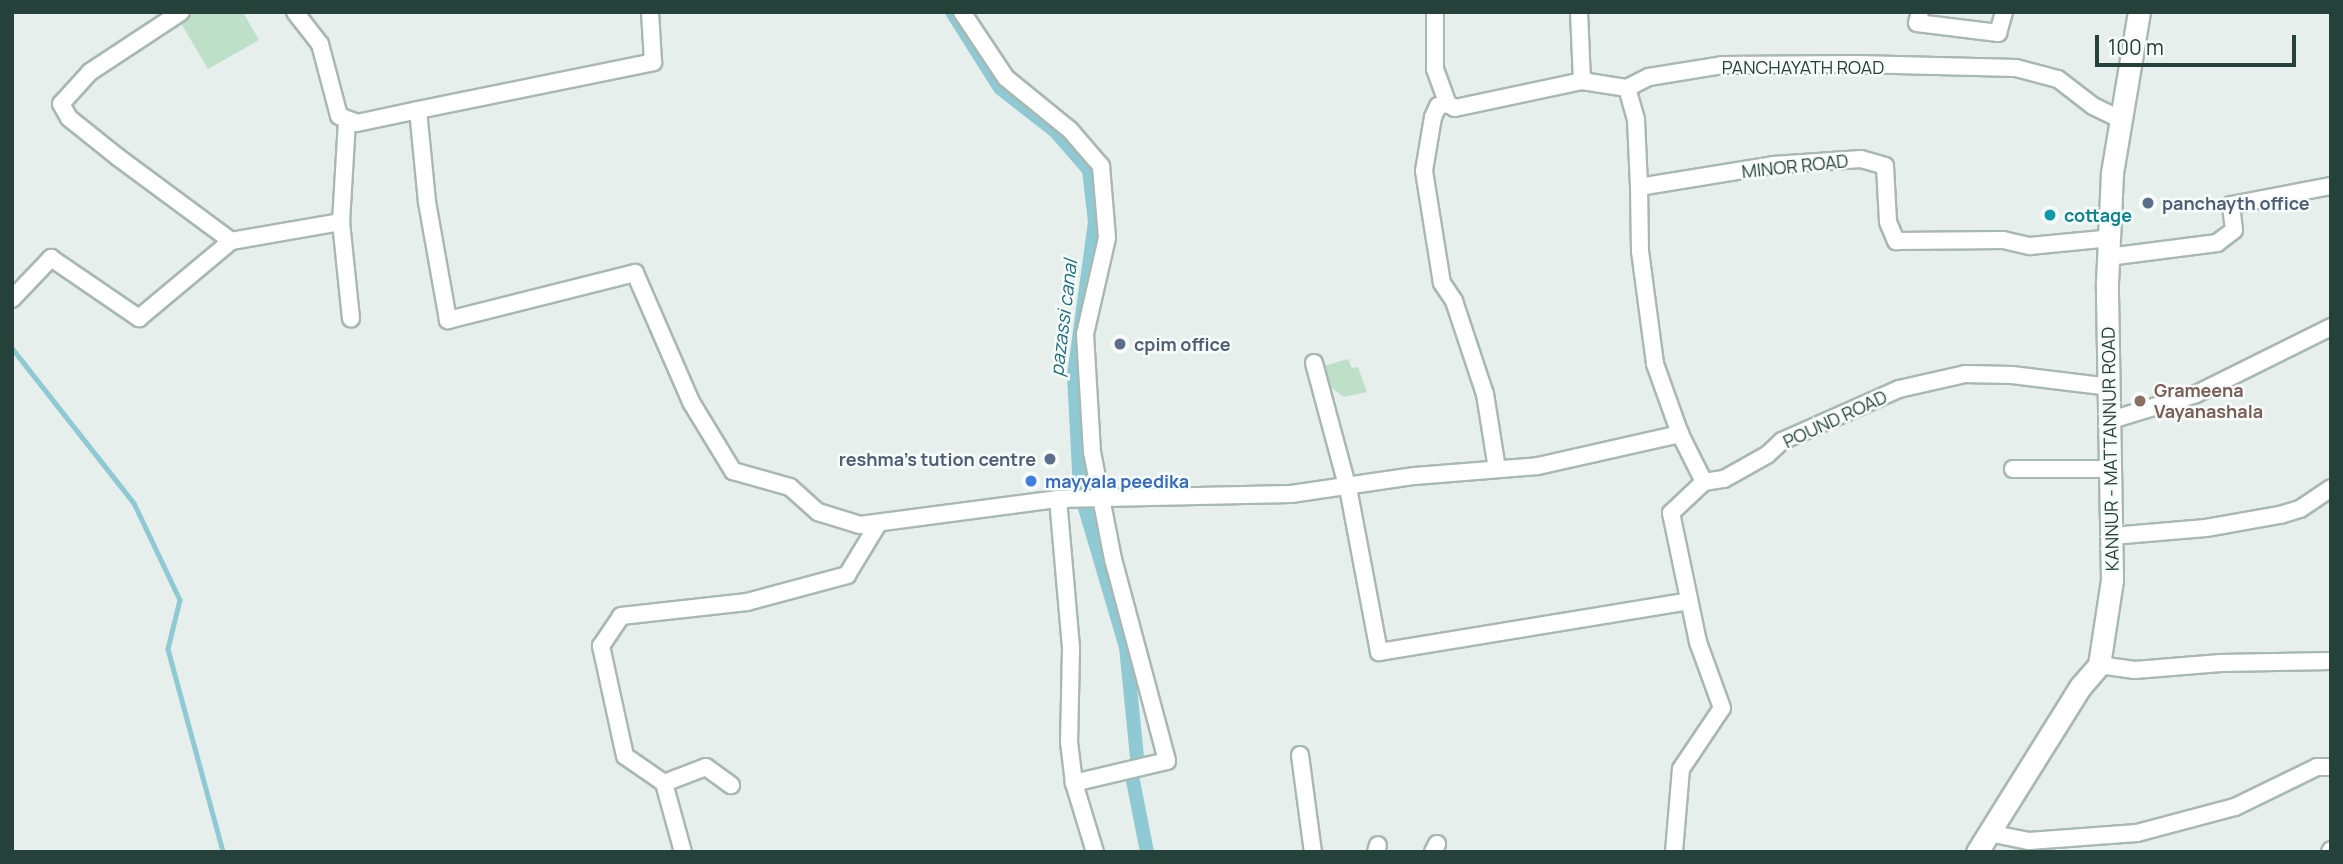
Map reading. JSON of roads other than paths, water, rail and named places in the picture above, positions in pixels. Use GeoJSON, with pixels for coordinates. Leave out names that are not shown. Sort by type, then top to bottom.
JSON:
{"type":"FeatureCollection","features":[{"type":"Feature","properties":{"kind":"main road","name":"KANNUR - MATTANNUR ROAD"},"geometry":{"type":"LineString","coordinates":[[2099,665],[2112,580],[2109,247],[2112,173],[2139,12]]}},
{"type":"Feature","properties":{"kind":"main road"},"geometry":{"type":"LineString","coordinates":[[1977,852],[2080,687],[2099,665]]}},
{"type":"Feature","properties":{"kind":"street"},"geometry":{"type":"LineString","coordinates":[[181,12],[90,72],[61,104],[69,118],[231,241]]}},
{"type":"Feature","properties":{"kind":"street"},"geometry":{"type":"LineString","coordinates":[[295,12],[320,44],[339,116],[347,121],[418,110],[653,62],[650,12]]}},
{"type":"Feature","properties":{"kind":"street"},"geometry":{"type":"LineString","coordinates":[[962,12],[1006,78],[1070,130],[1101,166],[1107,238],[1085,334],[1086,398],[1099,499],[1167,761],[1074,783]]}},
{"type":"Feature","properties":{"kind":"street"},"geometry":{"type":"LineString","coordinates":[[1435,12],[1433,51],[1448,104]]}},
{"type":"Feature","properties":{"kind":"street"},"geometry":{"type":"LineString","coordinates":[[1579,12],[1582,81]]}},
{"type":"Feature","properties":{"kind":"street"},"geometry":{"type":"LineString","coordinates":[[1920,12],[1917,23],[1998,33],[2004,12]]}},
{"type":"Feature","properties":{"kind":"street","name":"PANCHAYATH ROAD"},"geometry":{"type":"LineString","coordinates":[[1627,88],[1649,77],[1722,65],[2016,68],[2059,79],[2093,106],[2122,120]]}},
{"type":"Feature","properties":{"kind":"street"},"geometry":{"type":"LineString","coordinates":[[1497,469],[1482,385],[1454,301],[1442,283],[1424,171],[1433,117],[1438,106],[1448,104],[1455,108],[1582,81],[1627,88],[1636,120],[1640,251],[1655,364],[1680,434],[1704,482],[1671,513],[1698,642],[1722,708],[1681,769],[1674,852]]}},
{"type":"Feature","properties":{"kind":"street"},"geometry":{"type":"LineString","coordinates":[[418,110],[427,202],[448,320],[635,273],[691,402],[733,471],[790,487],[818,512],[860,526],[1064,498],[1291,494],[1346,484],[1538,466],[1680,434]]}},
{"type":"Feature","properties":{"kind":"street"},"geometry":{"type":"LineString","coordinates":[[347,121],[341,222],[351,318]]}},
{"type":"Feature","properties":{"kind":"street","name":"MINOR ROAD"},"geometry":{"type":"LineString","coordinates":[[1639,187],[1773,165],[1861,159],[1879,163],[1887,172],[1888,222],[1896,241],[2003,240],[2030,246],[2109,247]]}},
{"type":"Feature","properties":{"kind":"street"},"geometry":{"type":"LineString","coordinates":[[2109,247],[2217,243],[2234,230],[2231,205],[2331,186]]}},
{"type":"Feature","properties":{"kind":"street"},"geometry":{"type":"LineString","coordinates":[[12,299],[51,258],[139,318],[231,241],[341,222]]}},
{"type":"Feature","properties":{"kind":"street"},"geometry":{"type":"LineString","coordinates":[[2111,420],[2196,394],[2331,327]]}},
{"type":"Feature","properties":{"kind":"street"},"geometry":{"type":"LineString","coordinates":[[1314,363],[1346,484],[1380,652],[1689,601]]}},
{"type":"Feature","properties":{"kind":"street","name":"POUND ROAD"},"geometry":{"type":"LineString","coordinates":[[1704,482],[1724,479],[1767,455],[1782,441],[1899,389],[1965,374],[2012,375],[2110,387]]}},
{"type":"Feature","properties":{"kind":"street"},"geometry":{"type":"LineString","coordinates":[[2013,469],[2112,469]]}},
{"type":"Feature","properties":{"kind":"street"},"geometry":{"type":"LineString","coordinates":[[2112,536],[2206,528],[2280,516],[2300,509],[2331,488]]}},
{"type":"Feature","properties":{"kind":"street"},"geometry":{"type":"LineString","coordinates":[[1064,498],[1071,649],[1069,742],[1074,783],[1095,852]]}},
{"type":"Feature","properties":{"kind":"street"},"geometry":{"type":"LineString","coordinates":[[683,852],[664,783],[625,756],[601,646],[621,616],[747,602],[848,575],[878,524]]}},
{"type":"Feature","properties":{"kind":"street"},"geometry":{"type":"LineString","coordinates":[[2099,665],[2135,670],[2221,663],[2331,662]]}},
{"type":"Feature","properties":{"kind":"street"},"geometry":{"type":"LineString","coordinates":[[1300,755],[1313,852]]}},
{"type":"Feature","properties":{"kind":"street"},"geometry":{"type":"LineString","coordinates":[[664,783],[706,767],[731,785]]}},
{"type":"Feature","properties":{"kind":"street"},"geometry":{"type":"LineString","coordinates":[[1989,833],[2029,841],[2137,833],[2235,807],[2317,767],[2331,767]]}},
{"type":"Feature","properties":{"kind":"waterway","name":"pazassi canal"},"geometry":{"type":"LineString","coordinates":[[952,12],[1000,88],[1055,131],[1089,170],[1095,222],[1074,375],[1080,491],[1126,647],[1137,758]]}},
{"type":"Feature","properties":{"kind":"waterway"},"geometry":{"type":"LineString","coordinates":[[12,348],[134,503],[180,600],[168,649],[223,852]]}},
{"type":"Feature","properties":{"kind":"waterway","name":"pazassi canal"},"geometry":{"type":"LineString","coordinates":[[1133,781],[1147,852]]}},
{"type":"Feature","properties":{"kind":"place","name":"panchayth office"},"geometry":{"type":"Point","coordinates":[2148,203]}},
{"type":"Feature","properties":{"kind":"place","name":"cottage"},"geometry":{"type":"Point","coordinates":[2050,215]}},
{"type":"Feature","properties":{"kind":"place","name":"cpim office"},"geometry":{"type":"Point","coordinates":[1120,344]}},
{"type":"Feature","properties":{"kind":"place","name":"Grameena Vayanashala"},"geometry":{"type":"Point","coordinates":[2140,401]}},
{"type":"Feature","properties":{"kind":"place","name":"reshma's tution centre"},"geometry":{"type":"Point","coordinates":[1050,459]}},
{"type":"Feature","properties":{"kind":"place","name":"mayyala peedika"},"geometry":{"type":"Point","coordinates":[1031,481]}}]}
